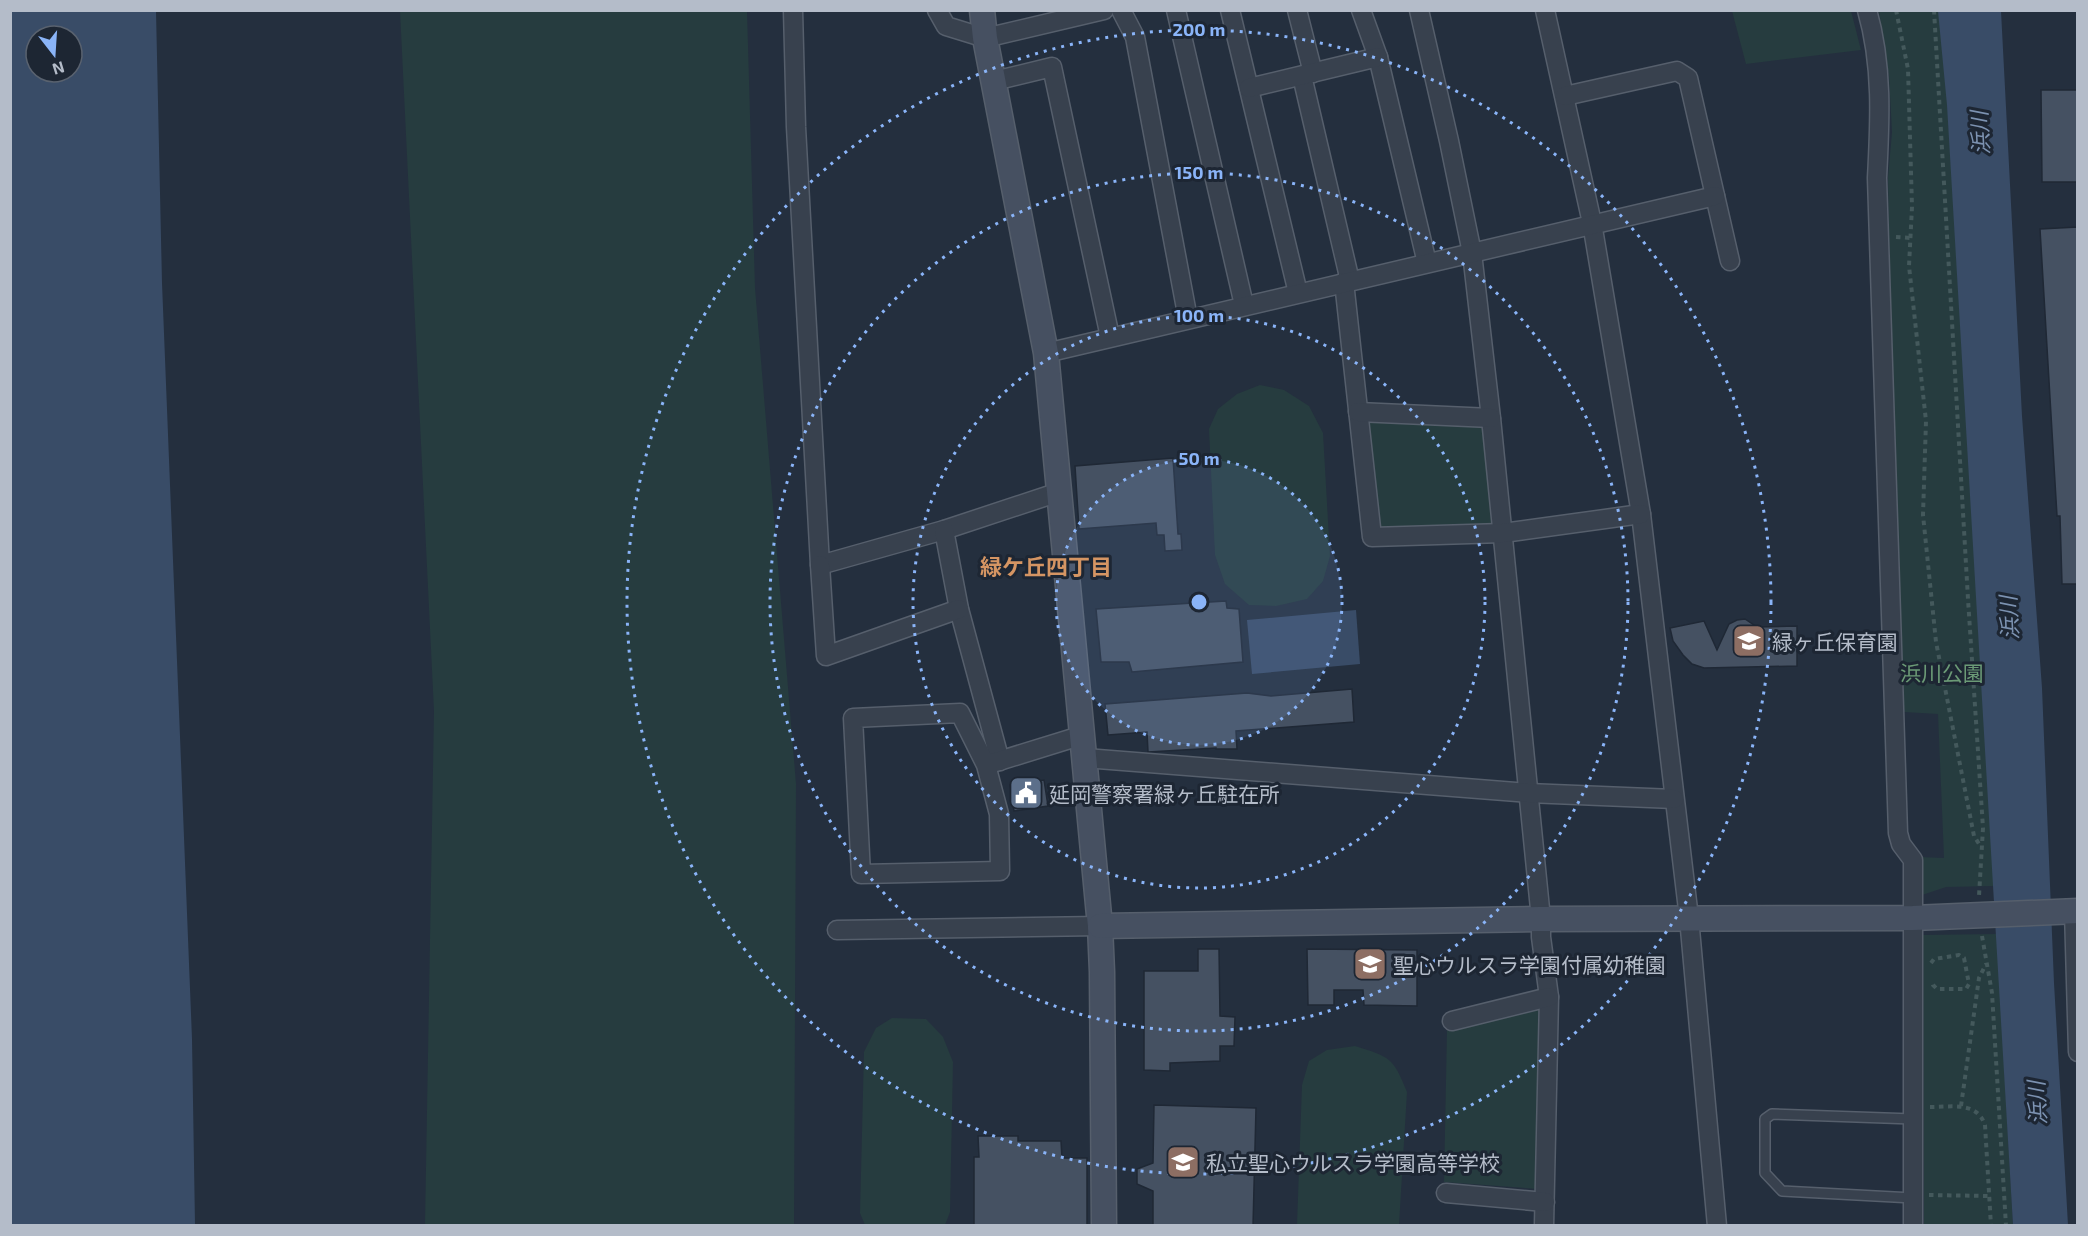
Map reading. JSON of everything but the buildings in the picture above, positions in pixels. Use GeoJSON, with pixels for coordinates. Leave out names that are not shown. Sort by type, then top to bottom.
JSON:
{"type":"FeatureCollection","features":[{"type":"Feature","properties":{"kind":"street"},"geometry":{"type":"LineString","coordinates":[[792,10],[796,127],[826,657],[959,609]]}},
{"type":"Feature","properties":{"kind":"street"},"geometry":{"type":"LineString","coordinates":[[938,10],[946,26],[985,38],[1104,10]]}},
{"type":"Feature","properties":{"kind":"street"},"geometry":{"type":"LineString","coordinates":[[982,10],[985,38],[1046,353],[1100,926],[1103,984],[1104,1226]]}},
{"type":"Feature","properties":{"kind":"street"},"geometry":{"type":"LineString","coordinates":[[1120,10],[1135,37],[1188,319]]}},
{"type":"Feature","properties":{"kind":"street"},"geometry":{"type":"LineString","coordinates":[[1176,10],[1244,305]]}},
{"type":"Feature","properties":{"kind":"street"},"geometry":{"type":"LineString","coordinates":[[1230,10],[1298,293]]}},
{"type":"Feature","properties":{"kind":"street"},"geometry":{"type":"LineString","coordinates":[[1297,10],[1347,282],[1372,537],[1503,533],[1641,514]]}},
{"type":"Feature","properties":{"kind":"street"},"geometry":{"type":"LineString","coordinates":[[1361,10],[1378,57],[1427,263]]}},
{"type":"Feature","properties":{"kind":"street"},"geometry":{"type":"LineString","coordinates":[[1419,10],[1472,253],[1503,533],[1549,997],[1544,1226]]}},
{"type":"Feature","properties":{"kind":"street"},"geometry":{"type":"LineString","coordinates":[[1545,10],[1593,223],[1641,514],[1689,918],[1717,1226]]}},
{"type":"Feature","properties":{"kind":"street"},"geometry":{"type":"LineString","coordinates":[[1867,10],[1879,75],[1880,131],[1877,178],[1898,833],[1901,844],[1913,860],[1913,1226]]}},
{"type":"Feature","properties":{"kind":"street"},"geometry":{"type":"LineString","coordinates":[[1249,88],[1378,57]]}},
{"type":"Feature","properties":{"kind":"street"},"geometry":{"type":"LineString","coordinates":[[994,81],[1052,67],[1110,337]]}},
{"type":"Feature","properties":{"kind":"street"},"geometry":{"type":"LineString","coordinates":[[1564,96],[1677,70],[1688,78],[1730,261]]}},
{"type":"Feature","properties":{"kind":"street"},"geometry":{"type":"LineString","coordinates":[[1046,353],[1715,195]]}},
{"type":"Feature","properties":{"kind":"street"},"geometry":{"type":"LineString","coordinates":[[1358,412],[1491,418]]}},
{"type":"Feature","properties":{"kind":"street"},"geometry":{"type":"LineString","coordinates":[[820,565],[944,530],[1059,492]]}},
{"type":"Feature","properties":{"kind":"street"},"geometry":{"type":"LineString","coordinates":[[944,530],[993,763],[999,814],[1000,871],[861,874],[853,718],[960,713],[993,763]]}},
{"type":"Feature","properties":{"kind":"street"},"geometry":{"type":"LineString","coordinates":[[993,763],[1084,746],[1528,793],[1674,799]]}},
{"type":"Feature","properties":{"kind":"street"},"geometry":{"type":"LineString","coordinates":[[837,930],[1541,918],[1913,918],[2073,911],[2078,1052]]}},
{"type":"Feature","properties":{"kind":"street"},"geometry":{"type":"LineString","coordinates":[[1452,1021],[1549,997]]}},
{"type":"Feature","properties":{"kind":"street"},"geometry":{"type":"LineString","coordinates":[[1446,1192],[1545,1202]]}},
{"type":"Feature","properties":{"kind":"lane"},"geometry":{"type":"LineString","coordinates":[[1913,1119],[1772,1114],[1765,1119],[1765,1173],[1782,1191],[1913,1197]]}},
{"type":"Feature","properties":{"kind":"path"},"geometry":{"type":"LineString","coordinates":[[1896,10],[1908,69],[1912,207],[1909,266],[1926,421],[1923,515],[1936,642],[1974,836],[1982,848]]}},
{"type":"Feature","properties":{"kind":"path"},"geometry":{"type":"LineString","coordinates":[[1934,10],[1983,818],[1982,848],[1987,964],[1992,993],[2006,1226]]}},
{"type":"Feature","properties":{"kind":"path"},"geometry":{"type":"LineString","coordinates":[[1959,955],[1964,958],[1969,984],[1966,989],[1937,989],[1933,985],[1932,975],[1931,963],[1934,959],[1959,955]]}},
{"type":"Feature","properties":{"kind":"path"},"geometry":{"type":"LineString","coordinates":[[1960,1106],[1979,978],[1987,964]]}},
{"type":"Feature","properties":{"kind":"path"},"geometry":{"type":"LineString","coordinates":[[1913,975],[1932,975]]}},
{"type":"Feature","properties":{"kind":"path"},"geometry":{"type":"LineString","coordinates":[[1929,1107],[1971,1108],[1982,1118],[1985,1125],[1991,1226]]}},
{"type":"Feature","properties":{"kind":"path"},"geometry":{"type":"LineString","coordinates":[[1913,1197],[1988,1196]]}},
{"type":"Feature","properties":{"kind":"green space"},"geometry":{"type":"Polygon","coordinates":[[[400,11],[747,11],[755,288],[796,784],[794,1225],[425,1225],[434,711],[400,11]]]}},
{"type":"Feature","properties":{"kind":"green space"},"geometry":{"type":"Polygon","coordinates":[[[1732,11],[1851,11],[1861,50],[1746,64],[1732,11]]]}},
{"type":"Feature","properties":{"kind":"green space","name":"浜川公園"},"geometry":{"type":"Polygon","coordinates":[[[1879,11],[1942,11],[1994,886],[1946,887],[1922,895],[1919,857],[1944,858],[1938,714],[1904,712],[1891,338],[1888,178],[1892,132],[1889,76],[1879,11]]]}},
{"type":"Feature","properties":{"kind":"green space"},"geometry":{"type":"Polygon","coordinates":[[[1260,385],[1284,390],[1309,406],[1323,433],[1330,556],[1323,581],[1307,599],[1276,606],[1249,605],[1225,584],[1215,555],[1209,429],[1218,409],[1237,394],[1260,385]]]}},
{"type":"Feature","properties":{"kind":"green space"},"geometry":{"type":"Polygon","coordinates":[[[1368,418],[1486,422],[1496,526],[1380,529],[1368,418]]]}},
{"type":"Feature","properties":{"kind":"green space"},"geometry":{"type":"Polygon","coordinates":[[[1997,934],[2013,1225],[1924,1225],[1923,935],[1997,934]]]}},
{"type":"Feature","properties":{"kind":"green space"},"geometry":{"type":"Polygon","coordinates":[[[1539,1008],[1538,1189],[1444,1182],[1447,1030],[1539,1008]]]}},
{"type":"Feature","properties":{"kind":"green space"},"geometry":{"type":"Polygon","coordinates":[[[892,1018],[926,1019],[943,1037],[953,1062],[950,1212],[945,1225],[865,1225],[860,1213],[864,1052],[876,1028],[892,1018]]]}},
{"type":"Feature","properties":{"kind":"green space"},"geometry":{"type":"Polygon","coordinates":[[[1355,1046],[1389,1060],[1398,1072],[1407,1092],[1399,1225],[1297,1225],[1302,1085],[1309,1061],[1327,1050],[1355,1046]]]}},
{"type":"Feature","properties":{"kind":"water"},"geometry":{"type":"Polygon","coordinates":[[[10,11],[156,11],[162,283],[192,1039],[195,1225],[11,1225],[10,11]]]}},
{"type":"Feature","properties":{"kind":"water","name":"浜川"},"geometry":{"type":"Polygon","coordinates":[[[1938,11],[2001,11],[2022,416],[2042,688],[2054,983],[2068,1225],[2013,1225],[1947,105],[1938,11]]]}},
{"type":"Feature","properties":{"kind":"water"},"geometry":{"type":"Polygon","coordinates":[[[1356,610],[1360,664],[1252,674],[1247,620],[1356,610]]]}},
{"type":"Feature","properties":{"kind":"place","name":"緑ヶ丘保育園"},"geometry":{"type":"Point","coordinates":[1749,641]}},
{"type":"Feature","properties":{"kind":"place","name":"延岡警察署緑ヶ丘駐在所"},"geometry":{"type":"Point","coordinates":[1026,793]}},
{"type":"Feature","properties":{"kind":"place","name":"聖心ウルスラ学園付属幼稚園"},"geometry":{"type":"Point","coordinates":[1370,964]}},
{"type":"Feature","properties":{"kind":"place","name":"私立聖心ウルスラ学園高等学校"},"geometry":{"type":"Point","coordinates":[1183,1162]}},
{"type":"Feature","properties":{"kind":"district","name":"緑ケ丘四丁目"},"geometry":{"type":"Point","coordinates":[1046,566]}}]}
